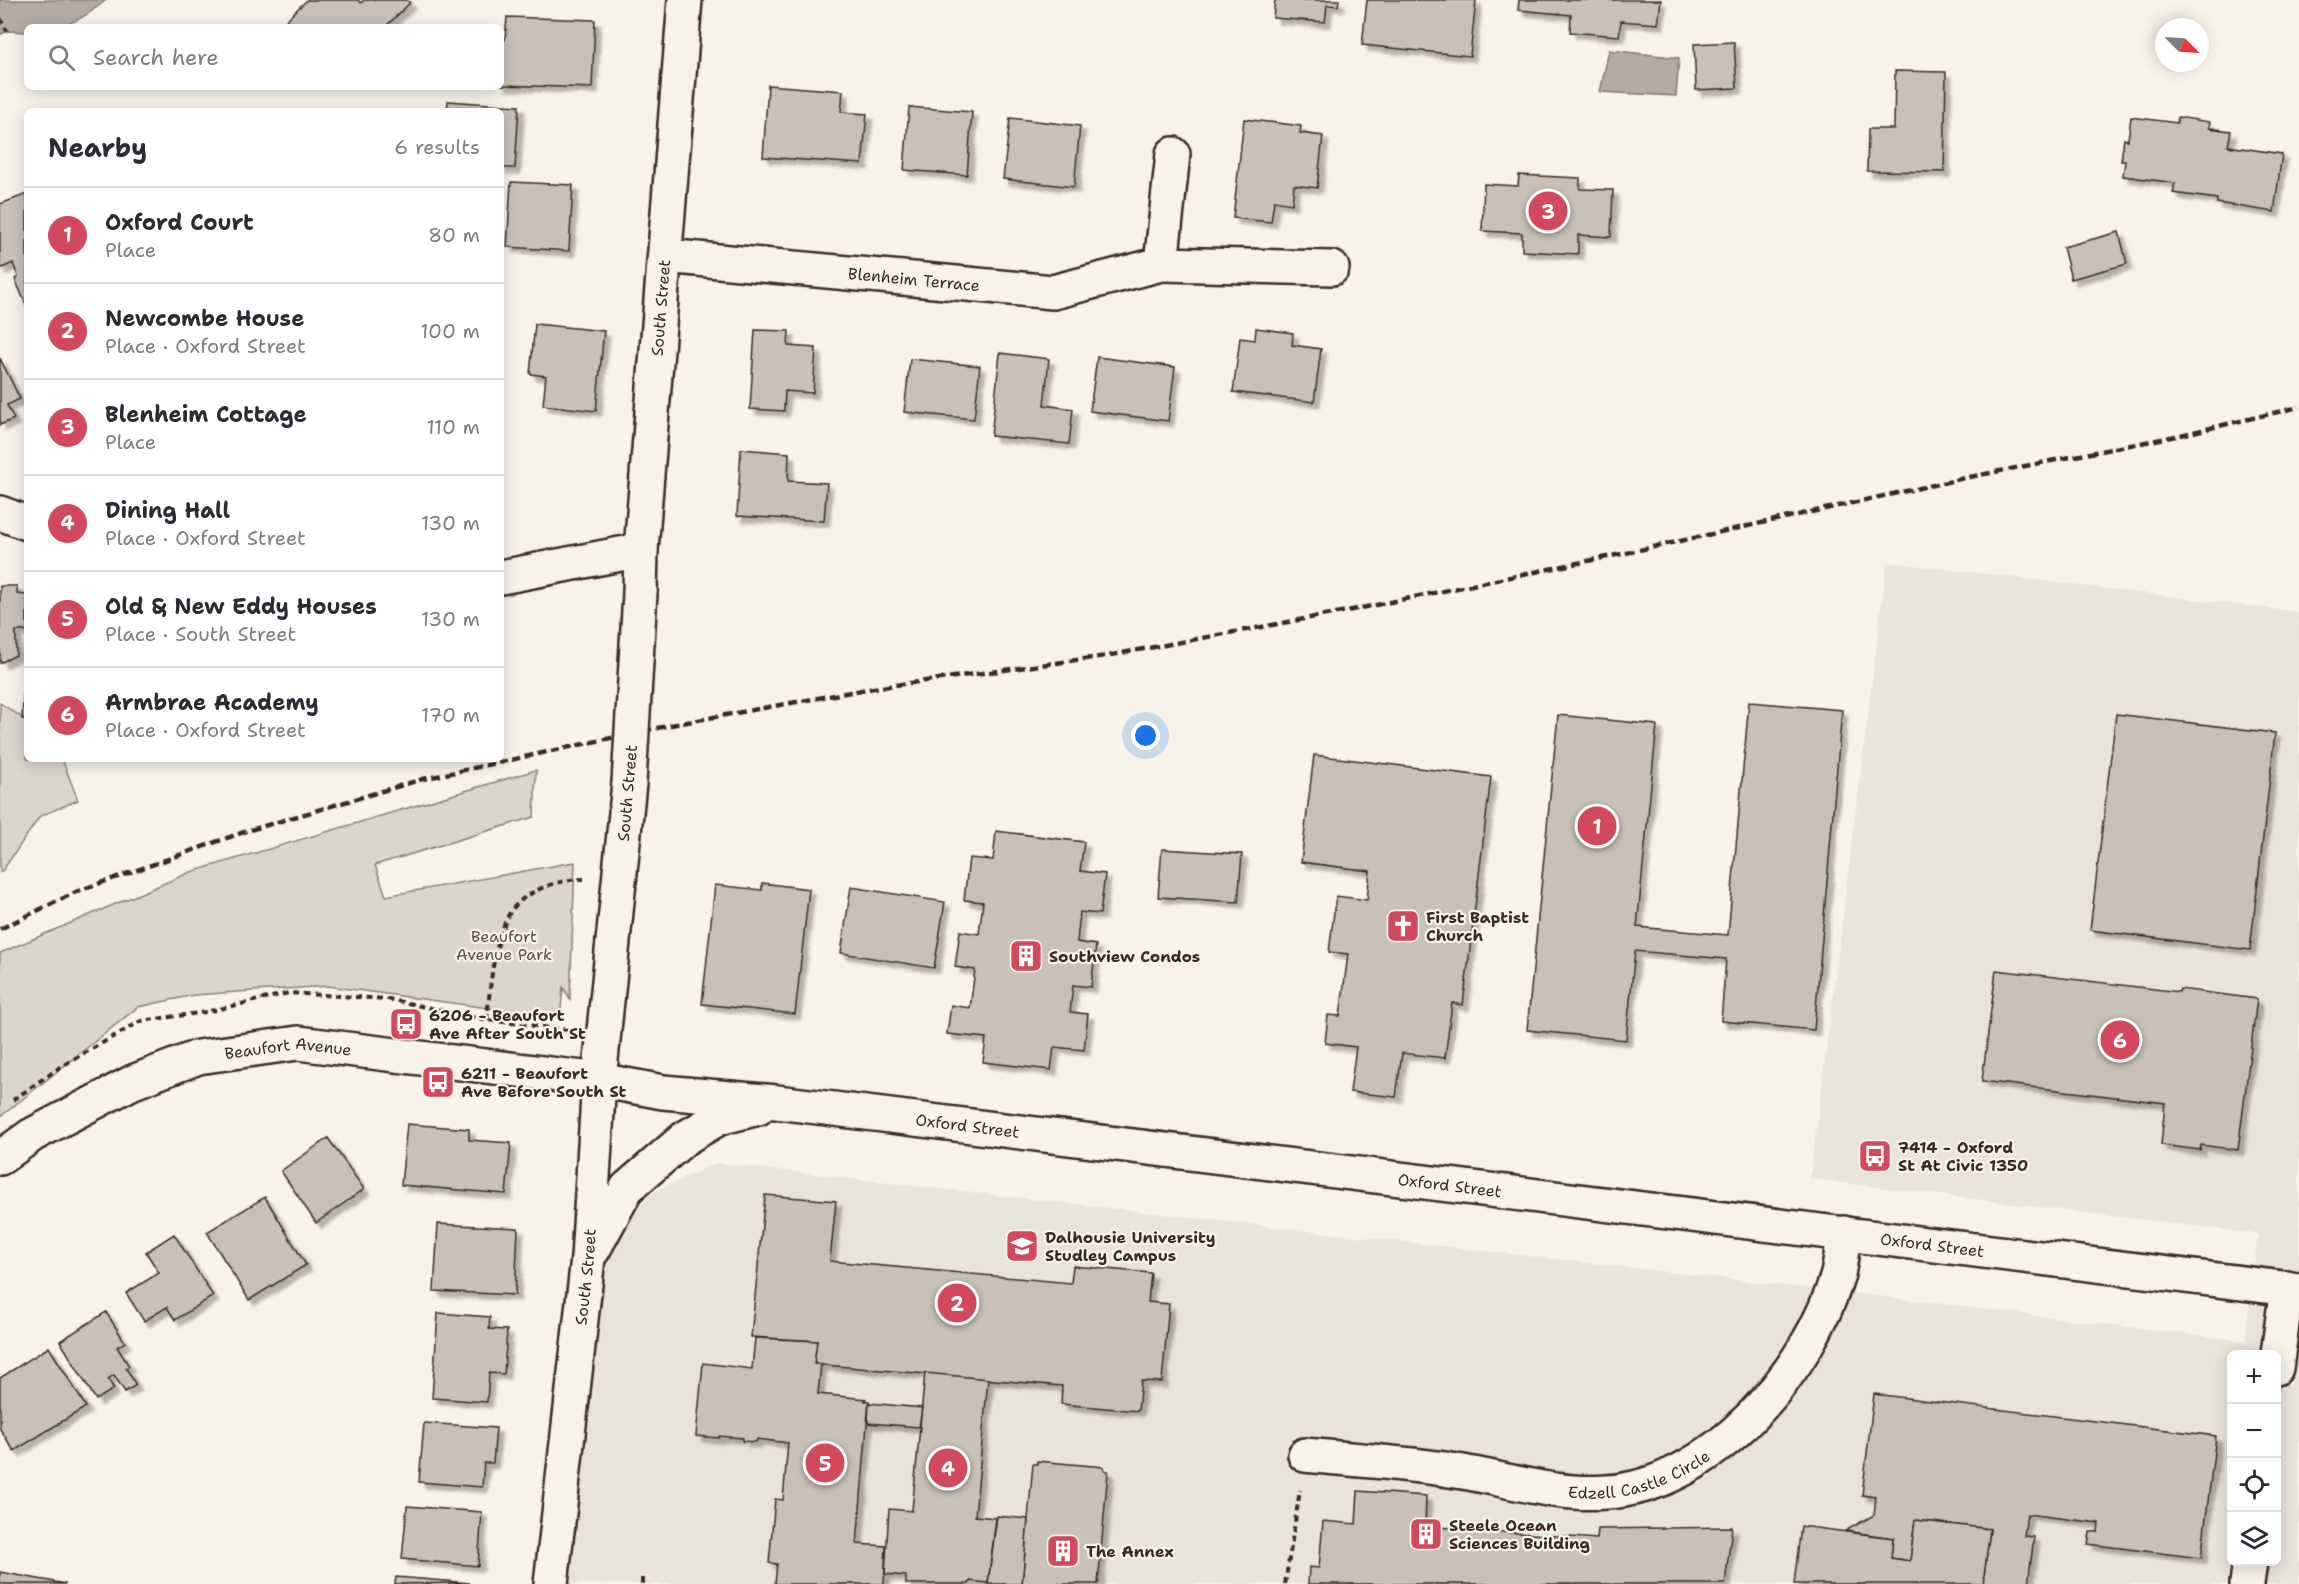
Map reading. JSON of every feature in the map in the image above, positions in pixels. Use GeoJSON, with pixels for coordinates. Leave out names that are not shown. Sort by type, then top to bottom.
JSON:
{"type":"FeatureCollection","features":[{"type":"Feature","properties":{"kind":"street","name":"South Street"},"geometry":{"type":"LineString","coordinates":[[551,1584],[588,1258],[599,1080],[629,783],[641,550],[685,0]]}},
{"type":"Feature","properties":{"kind":"street"},"geometry":{"type":"LineString","coordinates":[[1161,264],[1173,154]]}},
{"type":"Feature","properties":{"kind":"street","name":"Blenheim Terrace"},"geometry":{"type":"LineString","coordinates":[[665,256],[1053,292],[1161,264],[1332,268]]}},
{"type":"Feature","properties":{"kind":"street"},"geometry":{"type":"LineString","coordinates":[[0,513],[24,522]]}},
{"type":"Feature","properties":{"kind":"street"},"geometry":{"type":"LineString","coordinates":[[504,577],[641,550]]}},
{"type":"Feature","properties":{"kind":"street","name":"Beaufort Avenue"},"geometry":{"type":"LineString","coordinates":[[0,1158],[32,1135],[133,1082],[198,1057],[287,1045],[310,1045],[599,1080]]}},
{"type":"Feature","properties":{"kind":"street","name":"Oxford Street"},"geometry":{"type":"LineString","coordinates":[[599,1080],[663,1092],[777,1102],[2293,1289]]}},
{"type":"Feature","properties":{"kind":"street"},"geometry":{"type":"LineString","coordinates":[[588,1258],[627,1188],[685,1138],[719,1118],[777,1102]]}},
{"type":"Feature","properties":{"kind":"street","name":"Edzell Castle Circle"},"geometry":{"type":"LineString","coordinates":[[1305,1455],[1422,1466],[1464,1472],[1533,1488],[1582,1492],[1608,1492],[1662,1479],[1693,1462],[1722,1442],[1772,1394],[1793,1367],[1826,1306],[1838,1272],[1844,1233]]}},
{"type":"Feature","properties":{"kind":"street"},"geometry":{"type":"LineString","coordinates":[[2281,1350],[2293,1289]]}},
{"type":"Feature","properties":{"kind":"street"},"geometry":{"type":"LineString","coordinates":[[2247,1584],[2249,1566]]}},
{"type":"Feature","properties":{"kind":"path"},"geometry":{"type":"LineString","coordinates":[[0,18],[7,31]]}},
{"type":"Feature","properties":{"kind":"path"},"geometry":{"type":"LineString","coordinates":[[487,1020],[497,947],[509,914],[534,890],[574,879],[619,879]]}},
{"type":"Feature","properties":{"kind":"path"},"geometry":{"type":"LineString","coordinates":[[1285,1584],[1305,1455]]}},
{"type":"Feature","properties":{"kind":"path"},"geometry":{"type":"LineString","coordinates":[[642,1575],[642,1584]]}},
{"type":"Feature","properties":{"kind":"shaded area"},"geometry":{"type":"Polygon","coordinates":[[[0,0],[106,0],[86,15],[70,23],[24,24],[24,32],[7,31],[0,35],[0,0]]]}},
{"type":"Feature","properties":{"kind":"shaded area"},"geometry":{"type":"Polygon","coordinates":[[[1609,50],[1679,58],[1676,96],[1600,92],[1609,50]]]}},
{"type":"Feature","properties":{"kind":"shaded area","name":"Dalhousie University Studley Campus"},"geometry":{"type":"Polygon","coordinates":[[[1887,562],[2299,612],[2299,1584],[552,1584],[588,1258],[652,1193],[716,1163],[1868,1295],[2245,1341],[2258,1234],[1810,1179],[1887,562]]]}},
{"type":"Feature","properties":{"kind":"green space"},"geometry":{"type":"Polygon","coordinates":[[[0,703],[24,719],[24,762],[63,762],[78,800],[40,816],[0,872],[0,703]]]}},
{"type":"Feature","properties":{"kind":"green space","name":"Beaufort Avenue Park"},"geometry":{"type":"Polygon","coordinates":[[[536,770],[534,817],[375,865],[386,896],[575,862],[570,999],[563,987],[560,1018],[328,986],[194,995],[138,1007],[0,1117],[0,953],[191,872],[536,770]]]}},
{"type":"Feature","properties":{"kind":"building"},"geometry":{"type":"Polygon","coordinates":[[[307,0],[358,0],[361,3],[364,0],[407,0],[410,3],[388,24],[282,24],[307,0]]]}},
{"type":"Feature","properties":{"kind":"building"},"geometry":{"type":"Polygon","coordinates":[[[1275,0],[1339,0],[1338,6],[1327,5],[1325,22],[1273,18],[1275,0]]]}},
{"type":"Feature","properties":{"kind":"building"},"geometry":{"type":"Polygon","coordinates":[[[1367,0],[1476,0],[1470,56],[1362,45],[1367,0]]]}},
{"type":"Feature","properties":{"kind":"building"},"geometry":{"type":"Polygon","coordinates":[[[1519,0],[1661,0],[1658,24],[1621,21],[1619,36],[1570,32],[1571,15],[1518,10],[1519,0]]]}},
{"type":"Feature","properties":{"kind":"building"},"geometry":{"type":"Polygon","coordinates":[[[507,17],[595,20],[592,88],[504,85],[507,17]]]}},
{"type":"Feature","properties":{"kind":"building"},"geometry":{"type":"Polygon","coordinates":[[[1734,42],[1737,88],[1696,90],[1694,44],[1734,42]]]}},
{"type":"Feature","properties":{"kind":"building"},"geometry":{"type":"Polygon","coordinates":[[[1895,71],[1946,72],[1944,172],[1867,171],[1868,129],[1894,129],[1895,71]]]}},
{"type":"Feature","properties":{"kind":"building"},"geometry":{"type":"Polygon","coordinates":[[[768,85],[843,91],[841,112],[867,114],[862,164],[763,157],[768,85]]]}},
{"type":"Feature","properties":{"kind":"building"},"geometry":{"type":"Polygon","coordinates":[[[448,101],[519,106],[515,168],[504,168],[504,108],[447,108],[448,101]]]}},
{"type":"Feature","properties":{"kind":"building"},"geometry":{"type":"Polygon","coordinates":[[[909,107],[972,112],[967,175],[904,170],[909,107]]]}},
{"type":"Feature","properties":{"kind":"building"},"geometry":{"type":"Polygon","coordinates":[[[2131,117],[2177,123],[2178,117],[2210,122],[2209,128],[2231,131],[2228,146],[2282,154],[2274,212],[2217,203],[2217,199],[2173,193],[2175,183],[2123,176],[2125,161],[2121,161],[2124,139],[2128,140],[2131,117]]]}},
{"type":"Feature","properties":{"kind":"building"},"geometry":{"type":"Polygon","coordinates":[[[1010,118],[1080,126],[1074,187],[1003,179],[1010,118]]]}},
{"type":"Feature","properties":{"kind":"building"},"geometry":{"type":"Polygon","coordinates":[[[1244,119],[1301,126],[1300,133],[1323,136],[1317,188],[1294,185],[1292,204],[1274,201],[1271,222],[1233,218],[1244,119]]]}},
{"type":"Feature","properties":{"kind":"building"},"geometry":{"type":"Polygon","coordinates":[[[1519,175],[1580,178],[1580,189],[1613,190],[1611,237],[1578,235],[1578,254],[1522,251],[1522,233],[1482,231],[1484,184],[1518,186],[1519,175]]]}},
{"type":"Feature","properties":{"kind":"building"},"geometry":{"type":"Polygon","coordinates":[[[511,182],[573,185],[569,251],[507,247],[511,182]]]}},
{"type":"Feature","properties":{"kind":"building"},"geometry":{"type":"Polygon","coordinates":[[[24,195],[24,300],[15,279],[18,277],[13,263],[0,269],[0,204],[24,195]]]}},
{"type":"Feature","properties":{"kind":"building"},"geometry":{"type":"Polygon","coordinates":[[[2119,232],[2127,264],[2071,279],[2063,247],[2119,232]]]}},
{"type":"Feature","properties":{"kind":"building"},"geometry":{"type":"Polygon","coordinates":[[[535,324],[604,331],[596,411],[543,405],[546,376],[530,374],[535,324]]]}},
{"type":"Feature","properties":{"kind":"building"},"geometry":{"type":"Polygon","coordinates":[[[1256,328],[1293,333],[1292,345],[1321,349],[1314,402],[1233,392],[1240,338],[1255,340],[1256,328]]]}},
{"type":"Feature","properties":{"kind":"building"},"geometry":{"type":"Polygon","coordinates":[[[755,330],[789,331],[788,346],[816,348],[813,393],[785,391],[784,411],[750,409],[755,330]]]}},
{"type":"Feature","properties":{"kind":"building"},"geometry":{"type":"Polygon","coordinates":[[[1000,353],[1049,359],[1044,405],[1073,409],[1069,444],[991,436],[1000,353]]]}},
{"type":"Feature","properties":{"kind":"building"},"geometry":{"type":"Polygon","coordinates":[[[1097,357],[1175,367],[1168,421],[1090,411],[1097,357]]]}},
{"type":"Feature","properties":{"kind":"building"},"geometry":{"type":"Polygon","coordinates":[[[0,358],[20,399],[7,405],[14,419],[0,425],[0,358]]]}},
{"type":"Feature","properties":{"kind":"building"},"geometry":{"type":"Polygon","coordinates":[[[910,359],[980,366],[974,419],[904,412],[910,359]]]}},
{"type":"Feature","properties":{"kind":"building"},"geometry":{"type":"Polygon","coordinates":[[[741,449],[789,453],[788,481],[827,483],[824,521],[737,516],[741,449]]]}},
{"type":"Feature","properties":{"kind":"building"},"geometry":{"type":"Polygon","coordinates":[[[0,586],[17,586],[17,594],[24,595],[24,631],[16,631],[16,655],[0,663],[0,586]]]}},
{"type":"Feature","properties":{"kind":"building"},"geometry":{"type":"Polygon","coordinates":[[[24,684],[24,719],[22,719],[24,684]]]}},
{"type":"Feature","properties":{"kind":"building"},"geometry":{"type":"Polygon","coordinates":[[[1749,702],[1842,710],[1814,1030],[1721,1021],[1726,959],[1635,951],[1626,1040],[1527,1030],[1558,715],[1657,725],[1637,927],[1728,935],[1749,702]]]}},
{"type":"Feature","properties":{"kind":"building"},"geometry":{"type":"Polygon","coordinates":[[[2116,714],[2275,733],[2250,950],[2090,930],[2116,714]]]}},
{"type":"Feature","properties":{"kind":"building","name":"First Baptist Church"},"geometry":{"type":"Polygon","coordinates":[[[1314,755],[1491,777],[1463,1005],[1452,1003],[1445,1058],[1402,1053],[1396,1097],[1350,1092],[1356,1047],[1325,1043],[1328,1015],[1340,1016],[1348,954],[1329,952],[1336,896],[1367,900],[1370,871],[1301,862],[1314,755]]]}},
{"type":"Feature","properties":{"kind":"building","name":"Southview Condos"},"geometry":{"type":"Polygon","coordinates":[[[996,831],[1084,842],[1080,871],[1105,874],[1100,914],[1080,912],[1077,942],[1096,945],[1091,987],[1073,985],[1070,1012],[1088,1014],[1084,1050],[1054,1047],[1051,1070],[983,1062],[986,1038],[947,1034],[951,1005],[970,1008],[975,970],[955,967],[960,931],[979,934],[983,902],[964,900],[969,858],[993,860],[996,831]]]}},
{"type":"Feature","properties":{"kind":"building"},"geometry":{"type":"Polygon","coordinates":[[[1162,849],[1242,854],[1238,902],[1158,897],[1162,849]]]}},
{"type":"Feature","properties":{"kind":"building"},"geometry":{"type":"Polygon","coordinates":[[[762,883],[809,889],[795,1014],[702,1004],[715,885],[762,890],[762,883]]]}},
{"type":"Feature","properties":{"kind":"building"},"geometry":{"type":"Polygon","coordinates":[[[851,887],[945,902],[934,968],[841,953],[851,887]]]}},
{"type":"Feature","properties":{"kind":"building"},"geometry":{"type":"Polygon","coordinates":[[[1996,970],[2257,999],[2238,1150],[2201,1145],[2200,1150],[2161,1145],[2165,1103],[1982,1081],[1996,970]]]}},
{"type":"Feature","properties":{"kind":"building"},"geometry":{"type":"Polygon","coordinates":[[[407,1124],[469,1129],[469,1140],[511,1143],[506,1194],[401,1185],[407,1124]]]}},
{"type":"Feature","properties":{"kind":"building"},"geometry":{"type":"Polygon","coordinates":[[[328,1138],[364,1189],[316,1223],[281,1171],[328,1138]]]}},
{"type":"Feature","properties":{"kind":"building"},"geometry":{"type":"Polygon","coordinates":[[[765,1195],[836,1201],[830,1261],[1071,1283],[1073,1266],[1151,1273],[1148,1302],[1169,1304],[1162,1382],[1141,1381],[1138,1411],[1061,1404],[1062,1386],[814,1364],[817,1341],[751,1337],[765,1195]]]}},
{"type":"Feature","properties":{"kind":"building"},"geometry":{"type":"Polygon","coordinates":[[[265,1197],[306,1265],[249,1300],[207,1232],[265,1197]]]}},
{"type":"Feature","properties":{"kind":"building"},"geometry":{"type":"Polygon","coordinates":[[[438,1224],[518,1228],[515,1295],[434,1291],[438,1224]]]}},
{"type":"Feature","properties":{"kind":"building"},"geometry":{"type":"Polygon","coordinates":[[[174,1234],[213,1296],[175,1320],[167,1307],[144,1321],[126,1293],[159,1273],[146,1252],[174,1234]]]}},
{"type":"Feature","properties":{"kind":"building"},"geometry":{"type":"Polygon","coordinates":[[[106,1312],[125,1342],[117,1347],[129,1366],[126,1368],[136,1385],[125,1392],[114,1375],[108,1379],[114,1389],[96,1400],[60,1341],[106,1312]]]}},
{"type":"Feature","properties":{"kind":"building"},"geometry":{"type":"Polygon","coordinates":[[[438,1313],[490,1317],[489,1329],[507,1330],[504,1374],[489,1373],[487,1402],[432,1398],[438,1313]]]}},
{"type":"Feature","properties":{"kind":"building"},"geometry":{"type":"Polygon","coordinates":[[[755,1338],[817,1341],[814,1364],[821,1364],[818,1394],[869,1401],[857,1544],[886,1546],[884,1584],[775,1584],[777,1564],[769,1563],[775,1499],[783,1500],[788,1443],[696,1436],[703,1363],[752,1369],[755,1338]]]}},
{"type":"Feature","properties":{"kind":"building"},"geometry":{"type":"Polygon","coordinates":[[[49,1347],[86,1407],[14,1451],[0,1429],[0,1378],[49,1347]]]}},
{"type":"Feature","properties":{"kind":"building"},"geometry":{"type":"Polygon","coordinates":[[[925,1373],[988,1379],[975,1516],[996,1518],[988,1583],[970,1581],[969,1584],[906,1584],[906,1576],[885,1574],[889,1509],[912,1511],[925,1373]]]}},
{"type":"Feature","properties":{"kind":"building"},"geometry":{"type":"Polygon","coordinates":[[[1874,1394],[2216,1436],[2201,1558],[2088,1544],[2090,1532],[2098,1532],[2099,1523],[2027,1514],[2024,1536],[2034,1537],[2028,1584],[1983,1584],[1990,1529],[1915,1520],[1910,1561],[1891,1558],[1893,1538],[1845,1531],[1874,1515],[1876,1497],[1862,1495],[1874,1394]]]}},
{"type":"Feature","properties":{"kind":"building"},"geometry":{"type":"Polygon","coordinates":[[[869,1403],[922,1408],[919,1427],[868,1423],[869,1403]]]}},
{"type":"Feature","properties":{"kind":"building"},"geometry":{"type":"Polygon","coordinates":[[[424,1423],[496,1428],[493,1463],[484,1463],[482,1487],[419,1482],[424,1423]]]}},
{"type":"Feature","properties":{"kind":"building","name":"The Annex"},"geometry":{"type":"Polygon","coordinates":[[[1037,1461],[1104,1467],[1104,1470],[1108,1471],[1098,1584],[1022,1584],[1033,1464],[1037,1464],[1037,1461]]]}},
{"type":"Feature","properties":{"kind":"building","name":"Steele Ocean Sciences Building"},"geometry":{"type":"Polygon","coordinates":[[[1358,1491],[1426,1496],[1425,1526],[1597,1539],[1598,1529],[1732,1527],[1725,1584],[1308,1584],[1309,1567],[1319,1568],[1323,1521],[1356,1524],[1358,1491]]]}},
{"type":"Feature","properties":{"kind":"building"},"geometry":{"type":"Polygon","coordinates":[[[407,1506],[482,1512],[478,1566],[402,1559],[407,1506]]]}},
{"type":"Feature","properties":{"kind":"building"},"geometry":{"type":"Polygon","coordinates":[[[997,1516],[1028,1519],[1022,1584],[988,1584],[997,1516]]]}},
{"type":"Feature","properties":{"kind":"building"},"geometry":{"type":"Polygon","coordinates":[[[1915,1520],[1990,1529],[1983,1584],[1794,1584],[1801,1526],[1893,1538],[1891,1558],[1910,1561],[1915,1520]]]}},
{"type":"Feature","properties":{"kind":"building"},"geometry":{"type":"Polygon","coordinates":[[[0,1572],[66,1584],[0,1584],[0,1572]]]}},
{"type":"Feature","properties":{"kind":"building"},"geometry":{"type":"Polygon","coordinates":[[[396,1577],[470,1583],[395,1584],[396,1577]]]}},
{"type":"Feature","properties":{"kind":"railway"},"geometry":{"type":"LineString","coordinates":[[504,761],[671,725],[867,689],[1106,656],[1347,611],[1626,553],[1965,478],[2181,435],[2299,407]]}},
{"type":"Feature","properties":{"kind":"railway"},"geometry":{"type":"LineString","coordinates":[[0,929],[78,891],[247,831],[423,779],[501,762]]}},
{"type":"Feature","properties":{"kind":"place","name":"Blenheim Cottage"},"geometry":{"type":"Point","coordinates":[1548,211]}},
{"type":"Feature","properties":{"kind":"place","name":"Oxford Court"},"geometry":{"type":"Point","coordinates":[1597,826]}},
{"type":"Feature","properties":{"kind":"place","name":"First Baptist Church"},"geometry":{"type":"Point","coordinates":[1403,926]}},
{"type":"Feature","properties":{"kind":"place","name":"Southview Condos"},"geometry":{"type":"Point","coordinates":[1026,956]}},
{"type":"Feature","properties":{"kind":"place","name":"6206 - Beaufort Ave After South St"},"geometry":{"type":"Point","coordinates":[406,1024]}},
{"type":"Feature","properties":{"kind":"place","name":"Armbrae Academy"},"geometry":{"type":"Point","coordinates":[2120,1040]}},
{"type":"Feature","properties":{"kind":"place","name":"6211 - Beaufort Ave Before South St"},"geometry":{"type":"Point","coordinates":[438,1082]}},
{"type":"Feature","properties":{"kind":"place","name":"7414 - Oxford St At Civic 1350"},"geometry":{"type":"Point","coordinates":[1875,1156]}},
{"type":"Feature","properties":{"kind":"place","name":"Dalhousie University Studley Campus"},"geometry":{"type":"Point","coordinates":[1022,1246]}},
{"type":"Feature","properties":{"kind":"place","name":"Newcombe House"},"geometry":{"type":"Point","coordinates":[957,1303]}},
{"type":"Feature","properties":{"kind":"place","name":"Old & New Eddy Houses"},"geometry":{"type":"Point","coordinates":[825,1463]}},
{"type":"Feature","properties":{"kind":"place","name":"Dining Hall"},"geometry":{"type":"Point","coordinates":[948,1468]}},
{"type":"Feature","properties":{"kind":"place","name":"Steele Ocean Sciences Building"},"geometry":{"type":"Point","coordinates":[1426,1534]}},
{"type":"Feature","properties":{"kind":"place","name":"The Annex"},"geometry":{"type":"Point","coordinates":[1063,1551]}}]}
